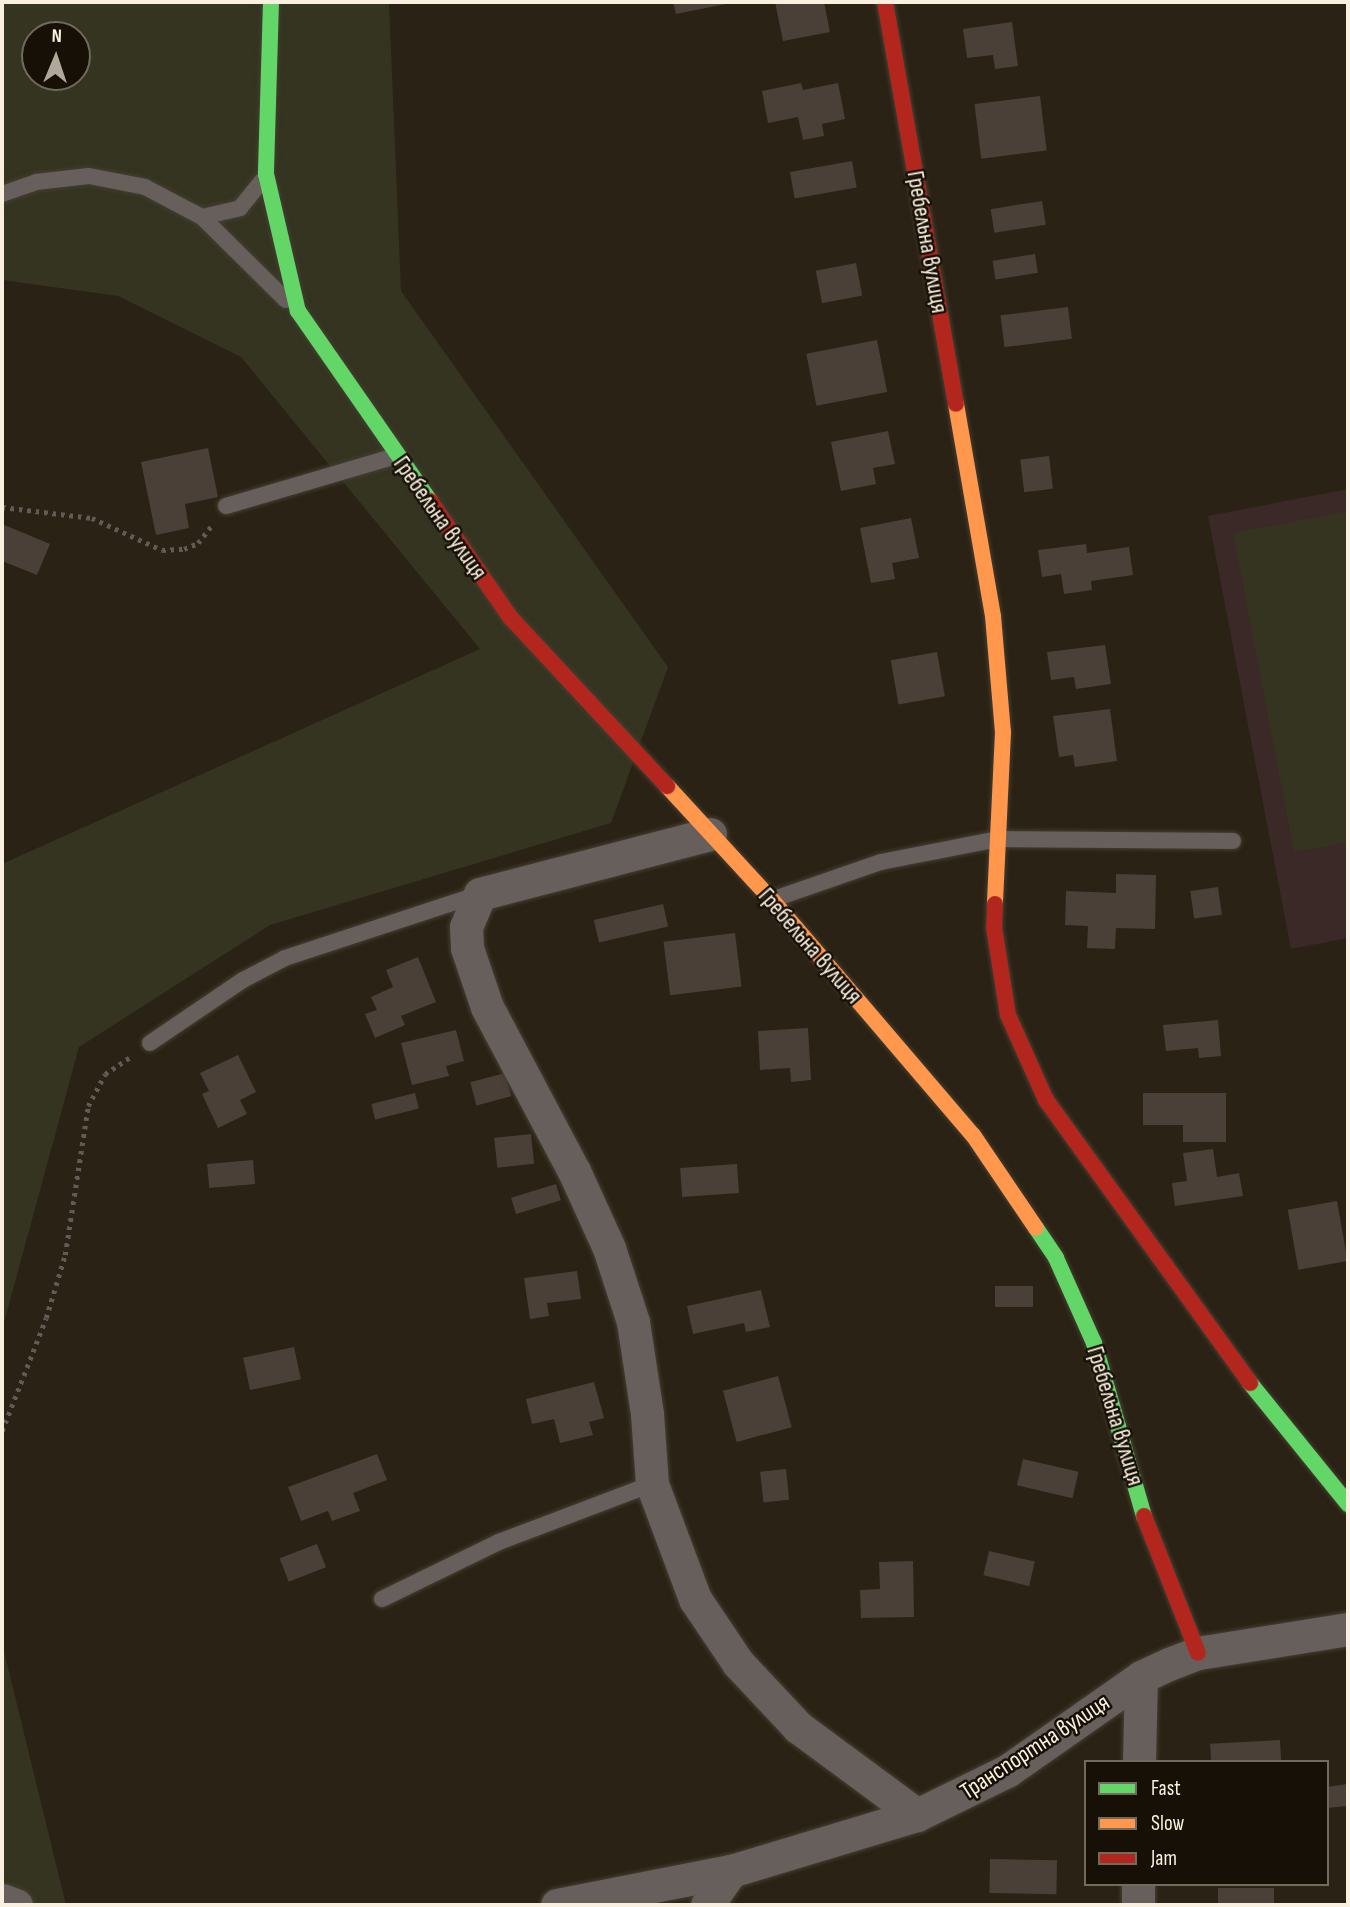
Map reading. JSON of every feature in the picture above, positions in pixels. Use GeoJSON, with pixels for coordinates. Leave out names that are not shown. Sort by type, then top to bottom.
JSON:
{"type":"FeatureCollection","features":[{"type":"Feature","properties":{"kind":"street"},"geometry":{"type":"LineString","coordinates":[[271,2],[265,174],[298,311]]}},
{"type":"Feature","properties":{"kind":"street","name":"Гребельна вулиця"},"geometry":{"type":"LineString","coordinates":[[885,2],[993,616],[1003,732],[994,927],[1008,1015],[1046,1100],[1225,1351],[1348,1504]]}},
{"type":"Feature","properties":{"kind":"street","name":"Гребельна вулиця"},"geometry":{"type":"LineString","coordinates":[[298,311],[510,617],[772,900],[973,1135],[1056,1258],[1094,1343],[1149,1532],[1198,1653]]}},
{"type":"Feature","properties":{"kind":"street"},"geometry":{"type":"LineString","coordinates":[[710,834],[480,894],[466,927],[475,975],[609,1248],[633,1322],[648,1414],[652,1484],[695,1599],[738,1663],[798,1727],[917,1815]]}},
{"type":"Feature","properties":{"kind":"street","name":"Транспортна вулиця"},"geometry":{"type":"LineString","coordinates":[[557,1905],[731,1871],[917,1815],[1007,1771],[1140,1678],[1198,1653],[1348,1629]]}},
{"type":"Feature","properties":{"kind":"street"},"geometry":{"type":"LineString","coordinates":[[1139,1760],[1140,1678]]}},
{"type":"Feature","properties":{"kind":"street"},"geometry":{"type":"LineString","coordinates":[[707,1905],[731,1871]]}},
{"type":"Feature","properties":{"kind":"street"},"geometry":{"type":"LineString","coordinates":[[1138,1886],[1138,1905]]}},
{"type":"Feature","properties":{"kind":"street"},"geometry":{"type":"LineString","coordinates":[[2,1900],[16,1905]]}},
{"type":"Feature","properties":{"kind":"lane"},"geometry":{"type":"LineString","coordinates":[[202,217],[240,208],[265,174]]}},
{"type":"Feature","properties":{"kind":"lane"},"geometry":{"type":"LineString","coordinates":[[2,194],[36,182],[89,176],[145,187],[202,217],[298,311]]}},
{"type":"Feature","properties":{"kind":"lane"},"geometry":{"type":"LineString","coordinates":[[226,506],[396,456]]}},
{"type":"Feature","properties":{"kind":"lane"},"geometry":{"type":"LineString","coordinates":[[772,900],[881,862],[998,839],[1233,841]]}},
{"type":"Feature","properties":{"kind":"lane"},"geometry":{"type":"LineString","coordinates":[[150,1044],[243,980],[285,958],[480,894]]}},
{"type":"Feature","properties":{"kind":"lane"},"geometry":{"type":"LineString","coordinates":[[382,1599],[499,1542],[652,1484]]}},
{"type":"Feature","properties":{"kind":"path"},"geometry":{"type":"LineString","coordinates":[[2,507],[92,518],[119,526],[162,550],[184,549],[198,543],[226,506]]}},
{"type":"Feature","properties":{"kind":"path"},"geometry":{"type":"LineString","coordinates":[[2,1430],[46,1318],[65,1255],[88,1106],[105,1074],[150,1044]]}},
{"type":"Feature","properties":{"kind":"shaded area"},"geometry":{"type":"Polygon","coordinates":[[[1348,489],[1348,938],[1291,949],[1208,516],[1348,489]]]}},
{"type":"Feature","properties":{"kind":"green space"},"geometry":{"type":"Polygon","coordinates":[[[2,2],[389,2],[401,291],[668,667],[611,823],[270,925],[79,1047],[2,1330],[2,864],[480,649],[241,357],[118,296],[2,280],[2,2]]]}},
{"type":"Feature","properties":{"kind":"green space"},"geometry":{"type":"Polygon","coordinates":[[[1348,511],[1348,842],[1294,852],[1233,533],[1348,511]]]}},
{"type":"Feature","properties":{"kind":"green space"},"geometry":{"type":"Polygon","coordinates":[[[2,1643],[66,1905],[2,1905],[2,1643]]]}},
{"type":"Feature","properties":{"kind":"building"},"geometry":{"type":"Polygon","coordinates":[[[673,2],[731,2],[731,3],[676,14],[673,2]]]}},
{"type":"Feature","properties":{"kind":"building"},"geometry":{"type":"Polygon","coordinates":[[[775,2],[824,2],[830,32],[783,41],[775,2]]]}},
{"type":"Feature","properties":{"kind":"building"},"geometry":{"type":"Polygon","coordinates":[[[1012,22],[1018,66],[995,69],[993,55],[967,58],[963,29],[1012,22]]]}},
{"type":"Feature","properties":{"kind":"building"},"geometry":{"type":"Polygon","coordinates":[[[801,83],[803,90],[838,83],[845,119],[822,124],[824,136],[803,140],[798,117],[768,123],[762,91],[801,83]]]}},
{"type":"Feature","properties":{"kind":"building"},"geometry":{"type":"Polygon","coordinates":[[[1040,96],[1047,151],[981,159],[974,104],[1040,96]]]}},
{"type":"Feature","properties":{"kind":"building"},"geometry":{"type":"Polygon","coordinates":[[[852,161],[857,188],[795,199],[790,172],[852,161]]]}},
{"type":"Feature","properties":{"kind":"building"},"geometry":{"type":"Polygon","coordinates":[[[1042,201],[1046,225],[994,233],[991,209],[1042,201]]]}},
{"type":"Feature","properties":{"kind":"building"},"geometry":{"type":"Polygon","coordinates":[[[1035,254],[1038,273],[996,279],[993,261],[1035,254]]]}},
{"type":"Feature","properties":{"kind":"building"},"geometry":{"type":"Polygon","coordinates":[[[856,263],[862,295],[822,303],[816,271],[856,263]]]}},
{"type":"Feature","properties":{"kind":"building"},"geometry":{"type":"Polygon","coordinates":[[[1068,307],[1072,339],[1004,347],[1001,315],[1068,307]]]}},
{"type":"Feature","properties":{"kind":"building"},"geometry":{"type":"Polygon","coordinates":[[[877,340],[887,392],[816,406],[806,354],[877,340]]]}},
{"type":"Feature","properties":{"kind":"building"},"geometry":{"type":"Polygon","coordinates":[[[888,431],[895,464],[873,468],[876,484],[841,491],[831,442],[888,431]]]}},
{"type":"Feature","properties":{"kind":"building"},"geometry":{"type":"Polygon","coordinates":[[[208,448],[218,497],[185,504],[189,528],[156,535],[141,462],[208,448]]]}},
{"type":"Feature","properties":{"kind":"building"},"geometry":{"type":"Polygon","coordinates":[[[1049,456],[1053,489],[1024,492],[1020,460],[1049,456]]]}},
{"type":"Feature","properties":{"kind":"building"},"geometry":{"type":"Polygon","coordinates":[[[911,518],[919,558],[892,563],[895,579],[871,583],[860,528],[911,518]]]}},
{"type":"Feature","properties":{"kind":"building"},"geometry":{"type":"Polygon","coordinates":[[[2,524],[50,544],[37,575],[2,561],[2,524]]]}},
{"type":"Feature","properties":{"kind":"building"},"geometry":{"type":"Polygon","coordinates":[[[1086,544],[1087,553],[1129,547],[1133,575],[1091,581],[1092,590],[1064,594],[1061,574],[1042,577],[1038,550],[1086,544]]]}},
{"type":"Feature","properties":{"kind":"building"},"geometry":{"type":"Polygon","coordinates":[[[1105,645],[1111,684],[1076,689],[1074,677],[1051,680],[1047,652],[1105,645]]]}},
{"type":"Feature","properties":{"kind":"building"},"geometry":{"type":"Polygon","coordinates":[[[937,652],[945,696],[899,704],[891,660],[937,652]]]}},
{"type":"Feature","properties":{"kind":"building"},"geometry":{"type":"Polygon","coordinates":[[[1110,709],[1117,761],[1075,767],[1073,755],[1059,757],[1053,716],[1110,709]]]}},
{"type":"Feature","properties":{"kind":"building"},"geometry":{"type":"Polygon","coordinates":[[[1116,874],[1156,875],[1155,929],[1116,928],[1115,949],[1087,948],[1088,926],[1065,925],[1066,891],[1116,893],[1116,874]]]}},
{"type":"Feature","properties":{"kind":"building"},"geometry":{"type":"Polygon","coordinates":[[[1218,887],[1222,915],[1194,919],[1190,891],[1218,887]]]}},
{"type":"Feature","properties":{"kind":"building"},"geometry":{"type":"Polygon","coordinates":[[[663,904],[668,926],[599,942],[594,920],[663,904]]]}},
{"type":"Feature","properties":{"kind":"building"},"geometry":{"type":"Polygon","coordinates":[[[735,933],[742,987],[670,995],[664,942],[735,933]]]}},
{"type":"Feature","properties":{"kind":"building"},"geometry":{"type":"Polygon","coordinates":[[[418,957],[436,1002],[401,1016],[405,1025],[375,1038],[365,1014],[377,1010],[371,997],[393,987],[386,970],[418,957]]]}},
{"type":"Feature","properties":{"kind":"building"},"geometry":{"type":"Polygon","coordinates":[[[1218,1020],[1221,1056],[1199,1058],[1198,1048],[1166,1051],[1163,1025],[1218,1020]]]}},
{"type":"Feature","properties":{"kind":"building"},"geometry":{"type":"Polygon","coordinates":[[[808,1028],[811,1080],[791,1082],[790,1068],[760,1070],[758,1031],[808,1028]]]}},
{"type":"Feature","properties":{"kind":"building"},"geometry":{"type":"Polygon","coordinates":[[[456,1030],[464,1061],[446,1066],[449,1076],[412,1085],[401,1043],[456,1030]]]}},
{"type":"Feature","properties":{"kind":"building"},"geometry":{"type":"Polygon","coordinates":[[[238,1055],[256,1092],[240,1100],[247,1114],[218,1128],[202,1094],[209,1091],[200,1073],[238,1055]]]}},
{"type":"Feature","properties":{"kind":"building"},"geometry":{"type":"Polygon","coordinates":[[[505,1073],[511,1096],[476,1105],[470,1082],[505,1073]]]}},
{"type":"Feature","properties":{"kind":"building"},"geometry":{"type":"Polygon","coordinates":[[[415,1093],[419,1109],[375,1119],[371,1104],[415,1093]]]}},
{"type":"Feature","properties":{"kind":"building"},"geometry":{"type":"Polygon","coordinates":[[[1143,1093],[1226,1093],[1226,1142],[1183,1142],[1183,1125],[1143,1125],[1143,1093]]]}},
{"type":"Feature","properties":{"kind":"building"},"geometry":{"type":"Polygon","coordinates":[[[531,1134],[534,1164],[497,1168],[494,1138],[531,1134]]]}},
{"type":"Feature","properties":{"kind":"building"},"geometry":{"type":"Polygon","coordinates":[[[1213,1149],[1217,1177],[1239,1173],[1243,1196],[1175,1206],[1172,1183],[1187,1181],[1183,1153],[1213,1149]]]}},
{"type":"Feature","properties":{"kind":"building"},"geometry":{"type":"Polygon","coordinates":[[[253,1160],[255,1184],[209,1188],[207,1164],[253,1160]]]}},
{"type":"Feature","properties":{"kind":"building"},"geometry":{"type":"Polygon","coordinates":[[[737,1164],[739,1193],[682,1197],[680,1168],[737,1164]]]}},
{"type":"Feature","properties":{"kind":"building"},"geometry":{"type":"Polygon","coordinates":[[[556,1184],[561,1200],[516,1214],[511,1198],[556,1184]]]}},
{"type":"Feature","properties":{"kind":"building"},"geometry":{"type":"Polygon","coordinates":[[[1337,1201],[1348,1261],[1298,1270],[1288,1210],[1337,1201]]]}},
{"type":"Feature","properties":{"kind":"building"},"geometry":{"type":"Polygon","coordinates":[[[577,1271],[581,1299],[547,1303],[549,1316],[530,1319],[524,1278],[577,1271]]]}},
{"type":"Feature","properties":{"kind":"building"},"geometry":{"type":"Polygon","coordinates":[[[995,1286],[1033,1286],[1033,1307],[995,1307],[995,1286]]]}},
{"type":"Feature","properties":{"kind":"building"},"geometry":{"type":"Polygon","coordinates":[[[761,1290],[770,1327],[746,1332],[744,1323],[693,1334],[687,1306],[761,1290]]]}},
{"type":"Feature","properties":{"kind":"building"},"geometry":{"type":"Polygon","coordinates":[[[294,1347],[301,1379],[250,1390],[243,1358],[294,1347]]]}},
{"type":"Feature","properties":{"kind":"building"},"geometry":{"type":"Polygon","coordinates":[[[778,1376],[792,1427],[737,1442],[723,1391],[778,1376]]]}},
{"type":"Feature","properties":{"kind":"building"},"geometry":{"type":"Polygon","coordinates":[[[594,1382],[604,1418],[589,1422],[593,1435],[560,1443],[554,1419],[532,1424],[526,1399],[594,1382]]]}},
{"type":"Feature","properties":{"kind":"building"},"geometry":{"type":"Polygon","coordinates":[[[377,1454],[387,1480],[353,1493],[360,1511],[332,1521],[328,1511],[301,1521],[288,1487],[377,1454]]]}},
{"type":"Feature","properties":{"kind":"building"},"geometry":{"type":"Polygon","coordinates":[[[1023,1459],[1079,1472],[1072,1498],[1017,1485],[1023,1459]]]}},
{"type":"Feature","properties":{"kind":"building"},"geometry":{"type":"Polygon","coordinates":[[[786,1469],[789,1500],[763,1503],[760,1472],[786,1469]]]}},
{"type":"Feature","properties":{"kind":"building"},"geometry":{"type":"Polygon","coordinates":[[[317,1544],[326,1567],[289,1582],[280,1558],[317,1544]]]}},
{"type":"Feature","properties":{"kind":"building"},"geometry":{"type":"Polygon","coordinates":[[[989,1551],[1035,1562],[1029,1586],[983,1575],[989,1551]]]}},
{"type":"Feature","properties":{"kind":"building"},"geometry":{"type":"Polygon","coordinates":[[[913,1561],[914,1617],[861,1618],[860,1590],[880,1589],[879,1562],[913,1561]]]}},
{"type":"Feature","properties":{"kind":"building"},"geometry":{"type":"Polygon","coordinates":[[[1280,1740],[1281,1760],[1211,1760],[1210,1744],[1280,1740]]]}},
{"type":"Feature","properties":{"kind":"building"},"geometry":{"type":"Polygon","coordinates":[[[1347,1784],[1348,1806],[1329,1808],[1329,1787],[1347,1784]]]}},
{"type":"Feature","properties":{"kind":"building"},"geometry":{"type":"Polygon","coordinates":[[[990,1859],[1057,1860],[1056,1894],[989,1893],[990,1859]]]}},
{"type":"Feature","properties":{"kind":"building"},"geometry":{"type":"Polygon","coordinates":[[[1218,1888],[1274,1888],[1274,1905],[1218,1905],[1218,1888]]]}},
{"type":"Feature","properties":{"kind":"traffic: fast"},"geometry":{"type":"LineString","coordinates":[[271,2],[266,174],[298,311],[430,501]]}},
{"type":"Feature","properties":{"kind":"traffic: fast"},"geometry":{"type":"LineString","coordinates":[[1036,1228],[1056,1258],[1094,1343],[1144,1516]]}},
{"type":"Feature","properties":{"kind":"traffic: fast"},"geometry":{"type":"LineString","coordinates":[[1250,1383],[1348,1504]]}},
{"type":"Feature","properties":{"kind":"traffic: slow"},"geometry":{"type":"LineString","coordinates":[[956,404],[993,616],[1003,732],[995,904]]}},
{"type":"Feature","properties":{"kind":"traffic: slow"},"geometry":{"type":"LineString","coordinates":[[667,786],[772,900],[973,1135],[1036,1228]]}},
{"type":"Feature","properties":{"kind":"traffic: jam"},"geometry":{"type":"LineString","coordinates":[[885,2],[956,404]]}},
{"type":"Feature","properties":{"kind":"traffic: jam"},"geometry":{"type":"LineString","coordinates":[[430,501],[510,617],[667,786]]}},
{"type":"Feature","properties":{"kind":"traffic: jam"},"geometry":{"type":"LineString","coordinates":[[995,904],[994,927],[1008,1015],[1046,1100],[1250,1383]]}},
{"type":"Feature","properties":{"kind":"traffic: jam"},"geometry":{"type":"LineString","coordinates":[[1144,1516],[1198,1653]]}}]}
